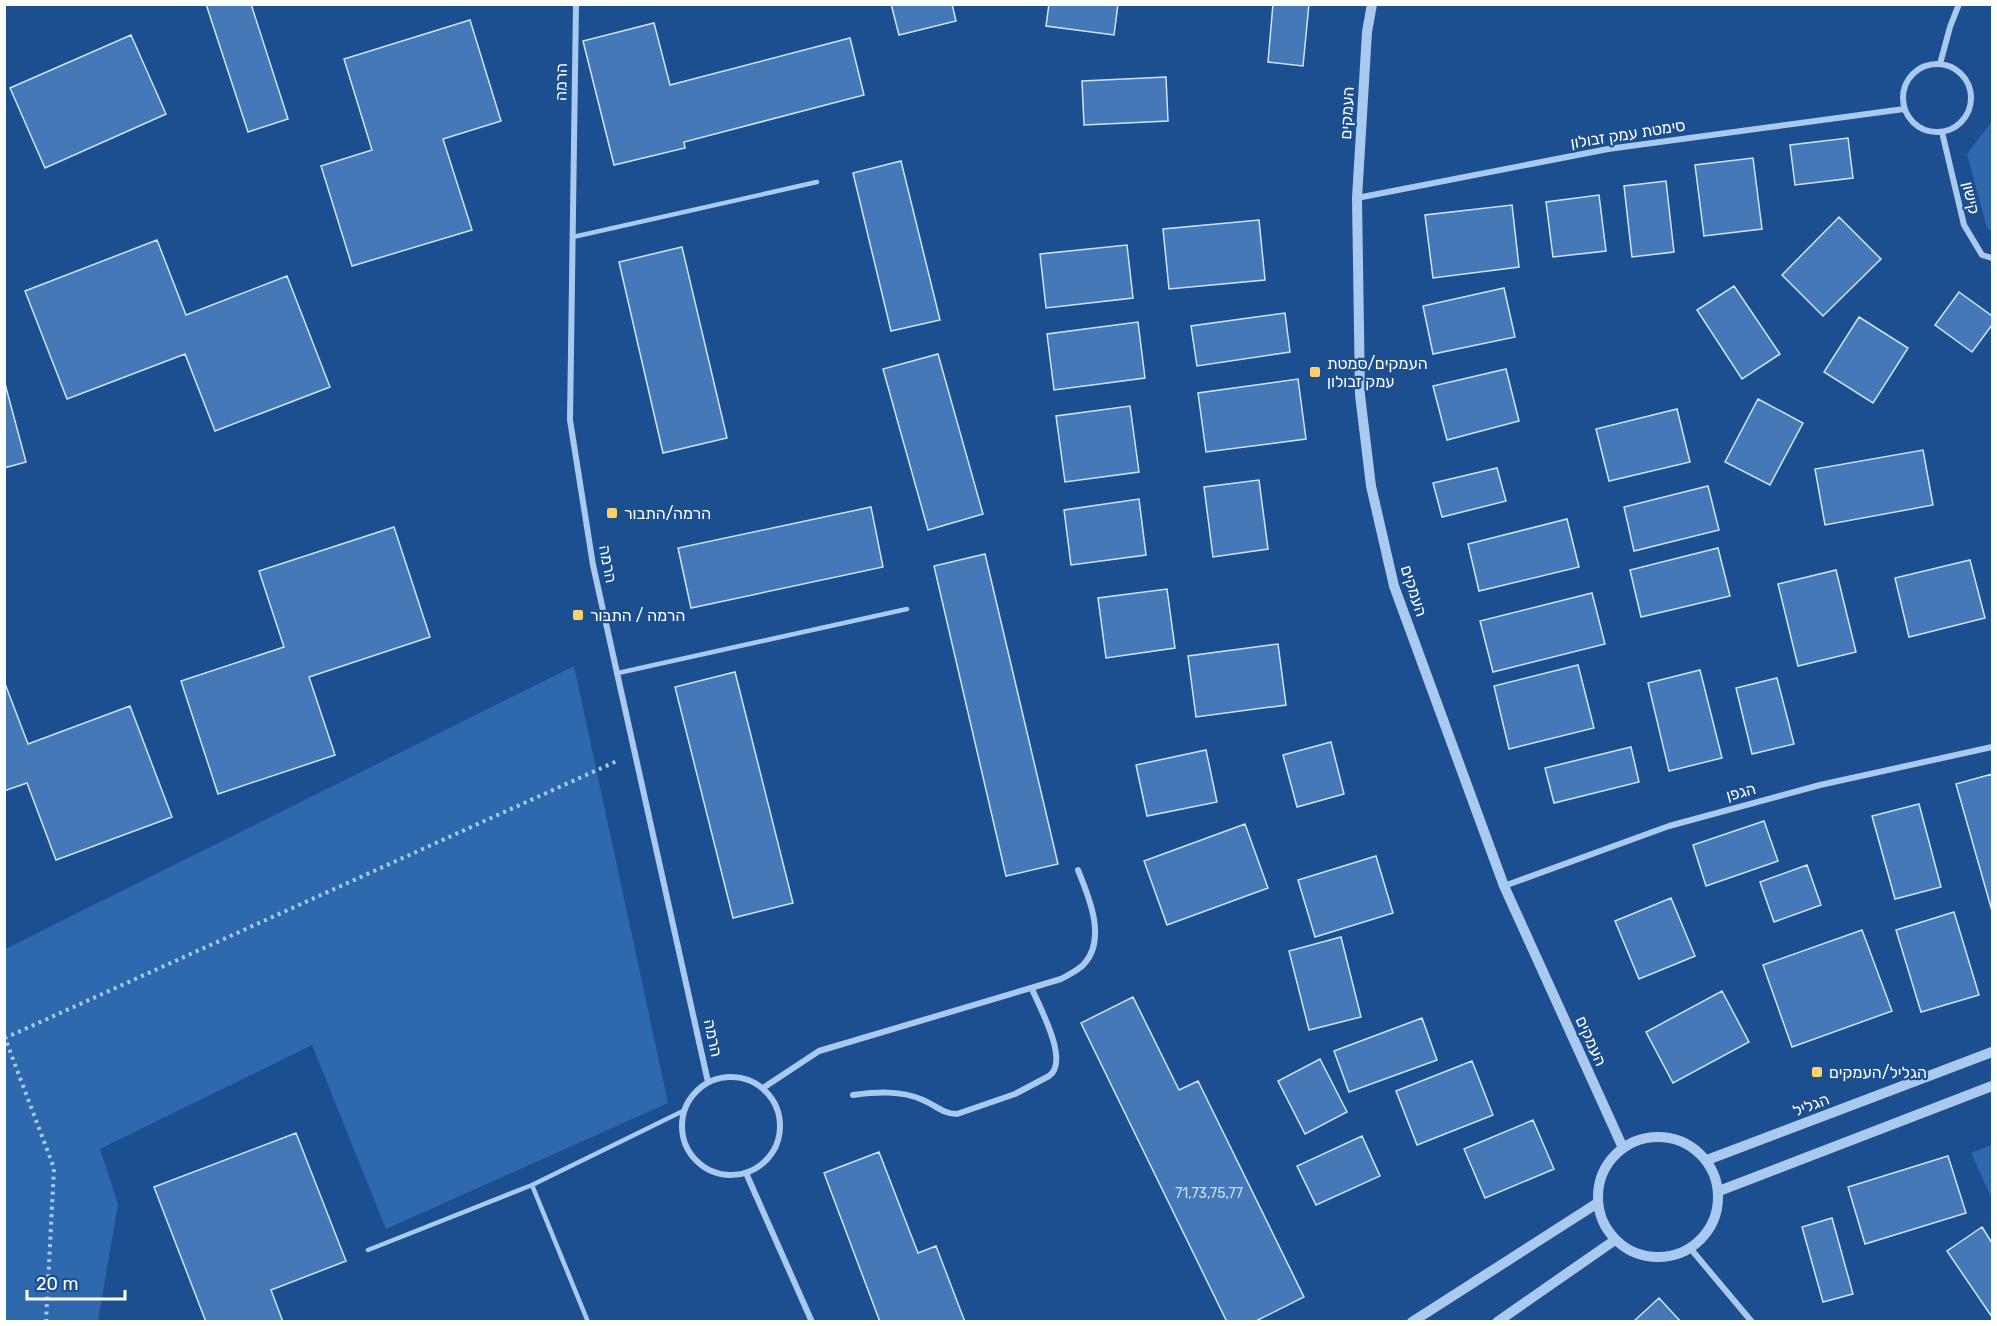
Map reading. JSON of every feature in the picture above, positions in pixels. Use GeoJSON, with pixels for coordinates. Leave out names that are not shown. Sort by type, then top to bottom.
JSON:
{"type":"FeatureCollection","features":[{"type":"Feature","properties":{"kind":"street","name":"הרמה"},"geometry":{"type":"LineString","coordinates":[[576,4],[570,420],[593,565],[708,1082]]}},
{"type":"Feature","properties":{"kind":"street","name":"העמקים"},"geometry":{"type":"LineString","coordinates":[[1372,4],[1366,32],[1358,198],[1360,395],[1371,486],[1394,586],[1504,886],[1623,1148]]}},
{"type":"Feature","properties":{"kind":"street"},"geometry":{"type":"LineString","coordinates":[[1940,64],[1959,4]]}},
{"type":"Feature","properties":{"kind":"street"},"geometry":{"type":"LineString","coordinates":[[1940,64],[1959,72],[1970,90],[1971,102],[1962,121],[1942,132],[1918,127],[1904,109],[1902,97],[1911,75],[1929,65],[1940,64]]}},
{"type":"Feature","properties":{"kind":"street","name":"סימטת עמק זבולון"},"geometry":{"type":"LineString","coordinates":[[1358,198],[1608,149],[1904,109]]}},
{"type":"Feature","properties":{"kind":"street","name":"קישון"},"geometry":{"type":"LineString","coordinates":[[1942,132],[1964,225],[1982,255],[1992,258]]}},
{"type":"Feature","properties":{"kind":"street","name":"הגפן"},"geometry":{"type":"LineString","coordinates":[[1504,886],[1669,826],[1820,785],[1992,747]]}},
{"type":"Feature","properties":{"kind":"street"},"geometry":{"type":"LineString","coordinates":[[763,1088],[819,1052],[1032,989],[1061,979],[1084,965],[1094,948],[1095,933],[1092,910],[1078,870]]}},
{"type":"Feature","properties":{"kind":"street"},"geometry":{"type":"LineString","coordinates":[[853,1095],[883,1091],[921,1099],[947,1114],[957,1114],[1015,1094],[1053,1074],[1057,1064],[1056,1048],[1032,989]]}},
{"type":"Feature","properties":{"kind":"street","name":"הגליל"},"geometry":{"type":"LineString","coordinates":[[1707,1160],[1992,1052]]}},
{"type":"Feature","properties":{"kind":"street"},"geometry":{"type":"LineString","coordinates":[[732,1076],[748,1079],[763,1088],[774,1101],[781,1123],[779,1137],[770,1156],[760,1166],[746,1173],[732,1175],[721,1174],[699,1163],[685,1145],[681,1128],[683,1111],[695,1092],[708,1082],[732,1076]]}},
{"type":"Feature","properties":{"kind":"street"},"geometry":{"type":"LineString","coordinates":[[1719,1191],[1992,1086]]}},
{"type":"Feature","properties":{"kind":"street"},"geometry":{"type":"LineString","coordinates":[[1664,1137],[1684,1142],[1707,1160],[1713,1170],[1719,1191],[1716,1216],[1706,1234],[1690,1248],[1674,1255],[1653,1257],[1632,1252],[1615,1240],[1596,1204],[1599,1182],[1608,1162],[1623,1148],[1643,1138],[1664,1137]]}},
{"type":"Feature","properties":{"kind":"street"},"geometry":{"type":"LineString","coordinates":[[746,1173],[812,1322]]}},
{"type":"Feature","properties":{"kind":"street"},"geometry":{"type":"LineString","coordinates":[[1412,1322],[1596,1204]]}},
{"type":"Feature","properties":{"kind":"street"},"geometry":{"type":"LineString","coordinates":[[1497,1322],[1615,1240]]}},
{"type":"Feature","properties":{"kind":"street"},"geometry":{"type":"LineString","coordinates":[[1690,1248],[1752,1322]]}},
{"type":"Feature","properties":{"kind":"lane"},"geometry":{"type":"LineString","coordinates":[[573,237],[817,182]]}},
{"type":"Feature","properties":{"kind":"lane"},"geometry":{"type":"LineString","coordinates":[[618,673],[907,609]]}},
{"type":"Feature","properties":{"kind":"lane"},"geometry":{"type":"LineString","coordinates":[[368,1250],[532,1185],[683,1111]]}},
{"type":"Feature","properties":{"kind":"lane"},"geometry":{"type":"LineString","coordinates":[[532,1185],[588,1322]]}},
{"type":"Feature","properties":{"kind":"path"},"geometry":{"type":"LineString","coordinates":[[46,1322],[54,1168],[5,1038],[636,752]]}},
{"type":"Feature","properties":{"kind":"shaded area"},"geometry":{"type":"Polygon","coordinates":[[[1992,121],[1992,231],[1987,228],[1967,154],[1992,121]]]}},
{"type":"Feature","properties":{"kind":"shaded area"},"geometry":{"type":"Polygon","coordinates":[[[574,666],[668,1103],[386,1229],[312,1045],[100,1149],[118,1204],[98,1321],[5,1321],[5,949],[574,666]]]}},
{"type":"Feature","properties":{"kind":"shaded area"},"geometry":{"type":"Polygon","coordinates":[[[1992,1145],[1992,1199],[1971,1153],[1992,1145]]]}},
{"type":"Feature","properties":{"kind":"building"},"geometry":{"type":"Polygon","coordinates":[[[206,4],[251,4],[288,119],[248,132],[206,4]]]}},
{"type":"Feature","properties":{"kind":"building"},"geometry":{"type":"Polygon","coordinates":[[[891,4],[952,4],[956,21],[899,35],[891,4]]]}},
{"type":"Feature","properties":{"kind":"building"},"geometry":{"type":"Polygon","coordinates":[[[1049,4],[1118,4],[1114,35],[1046,26],[1049,4]]]}},
{"type":"Feature","properties":{"kind":"building"},"geometry":{"type":"Polygon","coordinates":[[[1273,4],[1309,4],[1303,66],[1268,62],[1273,4]]]}},
{"type":"Feature","properties":{"kind":"building"},"geometry":{"type":"Polygon","coordinates":[[[470,20],[501,121],[443,139],[472,230],[352,266],[321,166],[372,150],[344,59],[470,20]]]}},
{"type":"Feature","properties":{"kind":"building"},"geometry":{"type":"Polygon","coordinates":[[[654,23],[670,85],[850,38],[864,95],[684,142],[685,148],[614,165],[583,41],[654,23]]]}},
{"type":"Feature","properties":{"kind":"building"},"geometry":{"type":"Polygon","coordinates":[[[131,35],[166,114],[45,168],[10,88],[131,35]]]}},
{"type":"Feature","properties":{"kind":"building"},"geometry":{"type":"Polygon","coordinates":[[[1166,77],[1168,121],[1084,125],[1082,81],[1166,77]]]}},
{"type":"Feature","properties":{"kind":"building"},"geometry":{"type":"Polygon","coordinates":[[[1848,138],[1853,178],[1795,185],[1790,145],[1848,138]]]}},
{"type":"Feature","properties":{"kind":"building"},"geometry":{"type":"Polygon","coordinates":[[[1753,158],[1762,229],[1704,236],[1695,165],[1753,158]]]}},
{"type":"Feature","properties":{"kind":"building"},"geometry":{"type":"Polygon","coordinates":[[[901,161],[940,320],[891,331],[853,173],[901,161]]]}},
{"type":"Feature","properties":{"kind":"building"},"geometry":{"type":"Polygon","coordinates":[[[1666,181],[1674,252],[1632,257],[1624,186],[1666,181]]]}},
{"type":"Feature","properties":{"kind":"building"},"geometry":{"type":"Polygon","coordinates":[[[1599,195],[1606,251],[1553,257],[1546,202],[1599,195]]]}},
{"type":"Feature","properties":{"kind":"building"},"geometry":{"type":"Polygon","coordinates":[[[1512,205],[1519,267],[1433,278],[1425,215],[1512,205]]]}},
{"type":"Feature","properties":{"kind":"building"},"geometry":{"type":"Polygon","coordinates":[[[1839,217],[1881,259],[1823,316],[1782,275],[1839,217]]]}},
{"type":"Feature","properties":{"kind":"building"},"geometry":{"type":"Polygon","coordinates":[[[1259,220],[1265,280],[1169,289],[1163,229],[1259,220]]]}},
{"type":"Feature","properties":{"kind":"building"},"geometry":{"type":"Polygon","coordinates":[[[157,240],[186,315],[287,276],[330,387],[215,431],[185,354],[67,399],[25,291],[157,240]]]}},
{"type":"Feature","properties":{"kind":"building"},"geometry":{"type":"Polygon","coordinates":[[[1127,245],[1133,298],[1046,308],[1040,254],[1127,245]]]}},
{"type":"Feature","properties":{"kind":"building"},"geometry":{"type":"Polygon","coordinates":[[[682,247],[727,438],[663,453],[619,262],[682,247]]]}},
{"type":"Feature","properties":{"kind":"building"},"geometry":{"type":"Polygon","coordinates":[[[1734,286],[1780,354],[1742,379],[1697,310],[1734,286]]]}},
{"type":"Feature","properties":{"kind":"building"},"geometry":{"type":"Polygon","coordinates":[[[1504,288],[1515,337],[1433,354],[1423,306],[1504,288]]]}},
{"type":"Feature","properties":{"kind":"building"},"geometry":{"type":"Polygon","coordinates":[[[1959,292],[1992,316],[1992,325],[1972,352],[1935,325],[1959,292]]]}},
{"type":"Feature","properties":{"kind":"building"},"geometry":{"type":"Polygon","coordinates":[[[1285,313],[1290,352],[1197,366],[1191,326],[1285,313]]]}},
{"type":"Feature","properties":{"kind":"building"},"geometry":{"type":"Polygon","coordinates":[[[1859,317],[1908,348],[1873,403],[1824,372],[1859,317]]]}},
{"type":"Feature","properties":{"kind":"building"},"geometry":{"type":"Polygon","coordinates":[[[1138,322],[1145,378],[1054,390],[1047,334],[1138,322]]]}},
{"type":"Feature","properties":{"kind":"building"},"geometry":{"type":"Polygon","coordinates":[[[938,354],[983,514],[928,530],[883,369],[938,354]]]}},
{"type":"Feature","properties":{"kind":"building"},"geometry":{"type":"Polygon","coordinates":[[[1506,369],[1519,421],[1447,440],[1433,386],[1506,369]]]}},
{"type":"Feature","properties":{"kind":"building"},"geometry":{"type":"Polygon","coordinates":[[[1298,379],[1306,439],[1206,452],[1198,393],[1298,379]]]}},
{"type":"Feature","properties":{"kind":"building"},"geometry":{"type":"Polygon","coordinates":[[[4,380],[26,462],[4,468],[4,380]]]}},
{"type":"Feature","properties":{"kind":"building"},"geometry":{"type":"Polygon","coordinates":[[[1758,399],[1803,423],[1770,485],[1725,462],[1758,399]]]}},
{"type":"Feature","properties":{"kind":"building"},"geometry":{"type":"Polygon","coordinates":[[[1130,406],[1139,472],[1065,482],[1056,416],[1130,406]]]}},
{"type":"Feature","properties":{"kind":"building"},"geometry":{"type":"Polygon","coordinates":[[[1677,409],[1690,462],[1609,481],[1596,429],[1677,409]]]}},
{"type":"Feature","properties":{"kind":"building"},"geometry":{"type":"Polygon","coordinates":[[[1923,450],[1933,505],[1825,525],[1815,469],[1923,450]]]}},
{"type":"Feature","properties":{"kind":"building"},"geometry":{"type":"Polygon","coordinates":[[[1497,468],[1506,501],[1442,517],[1433,483],[1497,468]]]}},
{"type":"Feature","properties":{"kind":"building"},"geometry":{"type":"Polygon","coordinates":[[[1259,480],[1268,549],[1213,557],[1204,487],[1259,480]]]}},
{"type":"Feature","properties":{"kind":"building"},"geometry":{"type":"Polygon","coordinates":[[[1708,486],[1719,530],[1634,551],[1624,507],[1708,486]]]}},
{"type":"Feature","properties":{"kind":"building"},"geometry":{"type":"Polygon","coordinates":[[[1139,499],[1146,555],[1071,565],[1064,510],[1139,499]]]}},
{"type":"Feature","properties":{"kind":"building"},"geometry":{"type":"Polygon","coordinates":[[[871,507],[883,567],[691,608],[678,548],[871,507]]]}},
{"type":"Feature","properties":{"kind":"building"},"geometry":{"type":"Polygon","coordinates":[[[1567,519],[1579,567],[1479,591],[1468,544],[1567,519]]]}},
{"type":"Feature","properties":{"kind":"building"},"geometry":{"type":"Polygon","coordinates":[[[394,527],[430,637],[309,677],[335,755],[218,794],[181,681],[284,647],[259,571],[394,527]]]}},
{"type":"Feature","properties":{"kind":"building"},"geometry":{"type":"Polygon","coordinates":[[[1718,548],[1730,596],[1641,617],[1630,570],[1718,548]]]}},
{"type":"Feature","properties":{"kind":"building"},"geometry":{"type":"Polygon","coordinates":[[[985,554],[1058,864],[1006,876],[934,566],[985,554]]]}},
{"type":"Feature","properties":{"kind":"building"},"geometry":{"type":"Polygon","coordinates":[[[1970,560],[1985,618],[1909,637],[1895,578],[1970,560]]]}},
{"type":"Feature","properties":{"kind":"building"},"geometry":{"type":"Polygon","coordinates":[[[1836,570],[1856,652],[1798,666],[1778,584],[1836,570]]]}},
{"type":"Feature","properties":{"kind":"building"},"geometry":{"type":"Polygon","coordinates":[[[1167,589],[1175,648],[1106,658],[1098,598],[1167,589]]]}},
{"type":"Feature","properties":{"kind":"building"},"geometry":{"type":"Polygon","coordinates":[[[1592,593],[1605,644],[1493,672],[1480,621],[1592,593]]]}},
{"type":"Feature","properties":{"kind":"building"},"geometry":{"type":"Polygon","coordinates":[[[1278,644],[1286,705],[1196,717],[1188,656],[1278,644]]]}},
{"type":"Feature","properties":{"kind":"building"},"geometry":{"type":"Polygon","coordinates":[[[1578,665],[1594,728],[1509,749],[1494,686],[1578,665]]]}},
{"type":"Feature","properties":{"kind":"building"},"geometry":{"type":"Polygon","coordinates":[[[1700,670],[1722,758],[1669,771],[1648,683],[1700,670]]]}},
{"type":"Feature","properties":{"kind":"building"},"geometry":{"type":"Polygon","coordinates":[[[735,672],[793,903],[733,918],[675,687],[735,672]]]}},
{"type":"Feature","properties":{"kind":"building"},"geometry":{"type":"Polygon","coordinates":[[[1777,678],[1794,744],[1752,754],[1736,688],[1777,678]]]}},
{"type":"Feature","properties":{"kind":"building"},"geometry":{"type":"Polygon","coordinates":[[[4,681],[28,744],[130,706],[172,817],[56,860],[27,783],[4,791],[4,681]]]}},
{"type":"Feature","properties":{"kind":"building"},"geometry":{"type":"Polygon","coordinates":[[[1331,742],[1344,794],[1297,807],[1283,755],[1331,742]]]}},
{"type":"Feature","properties":{"kind":"building"},"geometry":{"type":"Polygon","coordinates":[[[1631,747],[1639,782],[1554,803],[1545,768],[1631,747]]]}},
{"type":"Feature","properties":{"kind":"building"},"geometry":{"type":"Polygon","coordinates":[[[1206,750],[1217,802],[1147,816],[1136,765],[1206,750]]]}},
{"type":"Feature","properties":{"kind":"building"},"geometry":{"type":"Polygon","coordinates":[[[1992,774],[1992,911],[1956,784],[1992,774]]]}},
{"type":"Feature","properties":{"kind":"building"},"geometry":{"type":"Polygon","coordinates":[[[1919,804],[1941,887],[1895,899],[1872,816],[1919,804]]]}},
{"type":"Feature","properties":{"kind":"building"},"geometry":{"type":"Polygon","coordinates":[[[1764,821],[1778,861],[1706,886],[1693,845],[1764,821]]]}},
{"type":"Feature","properties":{"kind":"building"},"geometry":{"type":"Polygon","coordinates":[[[1245,824],[1268,888],[1167,925],[1144,861],[1245,824]]]}},
{"type":"Feature","properties":{"kind":"building"},"geometry":{"type":"Polygon","coordinates":[[[1376,856],[1393,913],[1315,937],[1298,880],[1376,856]]]}},
{"type":"Feature","properties":{"kind":"building"},"geometry":{"type":"Polygon","coordinates":[[[1807,865],[1821,905],[1774,922],[1760,882],[1807,865]]]}},
{"type":"Feature","properties":{"kind":"building"},"geometry":{"type":"Polygon","coordinates":[[[1671,898],[1695,956],[1639,979],[1615,921],[1671,898]]]}},
{"type":"Feature","properties":{"kind":"building"},"geometry":{"type":"Polygon","coordinates":[[[1954,912],[1979,995],[1921,1012],[1896,930],[1954,912]]]}},
{"type":"Feature","properties":{"kind":"building"},"geometry":{"type":"Polygon","coordinates":[[[1862,930],[1892,1011],[1792,1047],[1763,965],[1862,930]]]}},
{"type":"Feature","properties":{"kind":"building"},"geometry":{"type":"Polygon","coordinates":[[[1341,937],[1361,1017],[1309,1030],[1289,951],[1341,937]]]}},
{"type":"Feature","properties":{"kind":"building"},"geometry":{"type":"Polygon","coordinates":[[[1722,991],[1749,1042],[1673,1083],[1646,1032],[1722,991]]]}},
{"type":"Feature","properties":{"kind":"building"},"geometry":{"type":"Polygon","coordinates":[[[1133,997],[1179,1090],[1198,1081],[1304,1297],[1254,1322],[1227,1322],[1081,1023],[1133,997]]]}},
{"type":"Feature","properties":{"kind":"building"},"geometry":{"type":"Polygon","coordinates":[[[1422,1018],[1437,1060],[1349,1092],[1334,1051],[1422,1018]]]}},
{"type":"Feature","properties":{"kind":"building"},"geometry":{"type":"Polygon","coordinates":[[[1320,1059],[1347,1112],[1305,1134],[1278,1081],[1320,1059]]]}},
{"type":"Feature","properties":{"kind":"building"},"geometry":{"type":"Polygon","coordinates":[[[1472,1061],[1493,1115],[1417,1145],[1396,1091],[1472,1061]]]}},
{"type":"Feature","properties":{"kind":"building"},"geometry":{"type":"Polygon","coordinates":[[[1533,1120],[1554,1169],[1485,1198],[1464,1149],[1533,1120]]]}},
{"type":"Feature","properties":{"kind":"building"},"geometry":{"type":"Polygon","coordinates":[[[296,1133],[346,1261],[271,1290],[283,1322],[206,1322],[154,1187],[296,1133]]]}},
{"type":"Feature","properties":{"kind":"building"},"geometry":{"type":"Polygon","coordinates":[[[1362,1136],[1380,1176],[1316,1205],[1297,1166],[1362,1136]]]}},
{"type":"Feature","properties":{"kind":"building"},"geometry":{"type":"Polygon","coordinates":[[[879,1152],[918,1253],[936,1246],[965,1322],[880,1322],[824,1173],[879,1152]]]}},
{"type":"Feature","properties":{"kind":"building"},"geometry":{"type":"Polygon","coordinates":[[[1948,1156],[1966,1213],[1865,1244],[1848,1187],[1948,1156]]]}},
{"type":"Feature","properties":{"kind":"building"},"geometry":{"type":"Polygon","coordinates":[[[1832,1218],[1853,1294],[1823,1302],[1802,1227],[1832,1218]]]}},
{"type":"Feature","properties":{"kind":"building"},"geometry":{"type":"Polygon","coordinates":[[[1982,1227],[1992,1243],[1992,1317],[1947,1251],[1982,1227]]]}},
{"type":"Feature","properties":{"kind":"building"},"geometry":{"type":"Polygon","coordinates":[[[1659,1298],[1681,1322],[1633,1322],[1659,1298]]]}},
{"type":"Feature","properties":{"kind":"place","name":"העמקים/סמטת עמק זבולון"},"geometry":{"type":"Point","coordinates":[1315,372]}},
{"type":"Feature","properties":{"kind":"place","name":"הרמה/התבור"},"geometry":{"type":"Point","coordinates":[612,513]}},
{"type":"Feature","properties":{"kind":"place","name":"הרמה / התבור"},"geometry":{"type":"Point","coordinates":[578,615]}},
{"type":"Feature","properties":{"kind":"place","name":"הגליל/העמקים"},"geometry":{"type":"Point","coordinates":[1817,1072]}}]}
